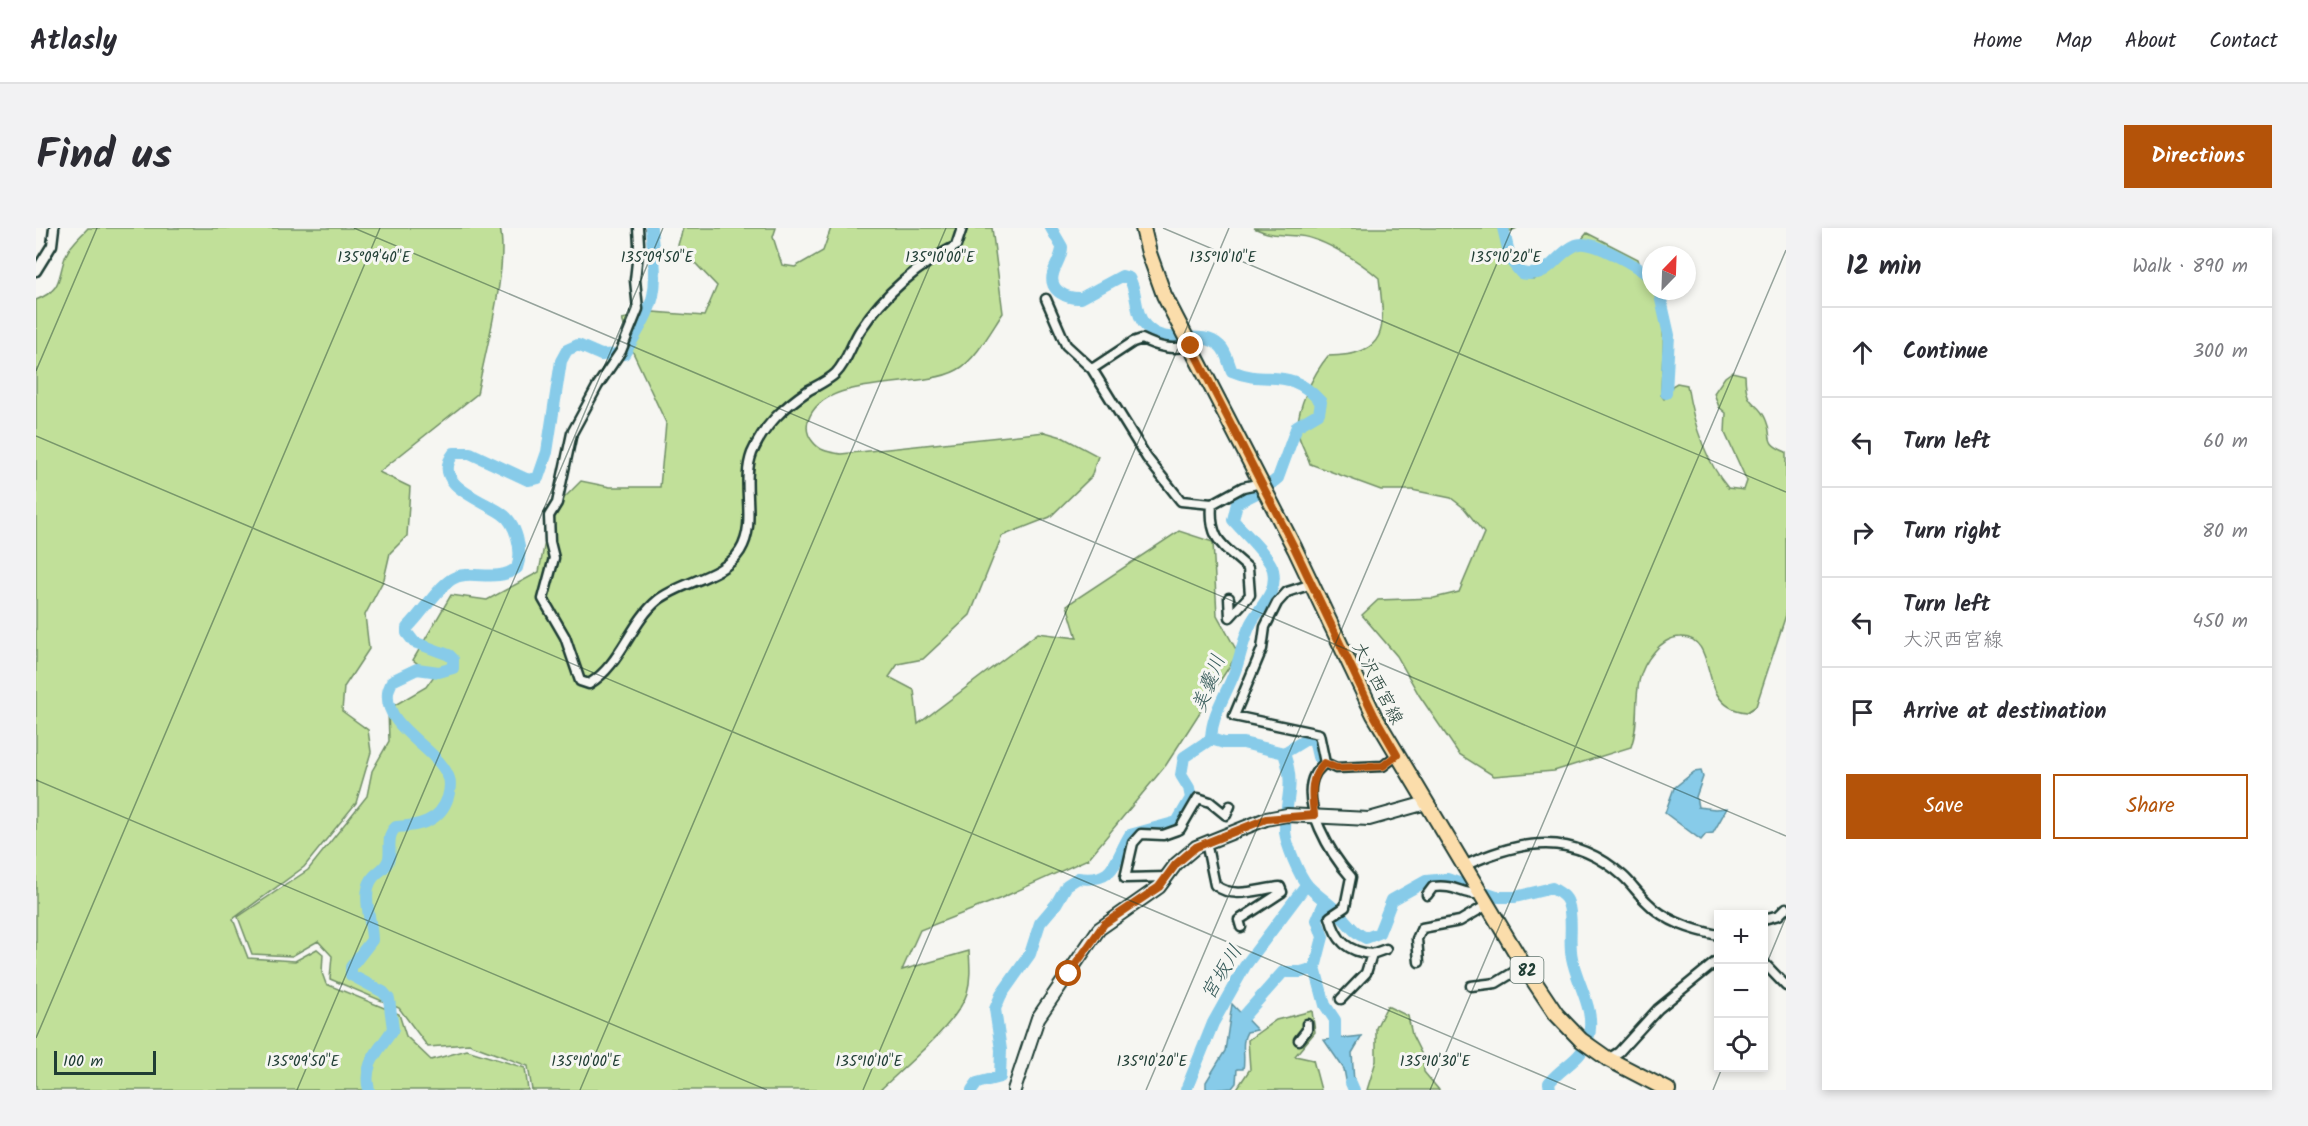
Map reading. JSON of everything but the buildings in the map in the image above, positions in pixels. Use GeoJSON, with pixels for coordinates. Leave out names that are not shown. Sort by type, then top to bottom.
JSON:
{"type":"FeatureCollection","features":[{"type":"Feature","properties":{"kind":"main road","name":"大沢西宮線"},"geometry":{"type":"LineString","coordinates":[[1143,228],[1164,295],[1312,584],[1352,674],[1397,755],[1524,966],[1556,1014],[1587,1044],[1608,1059],[1668,1090]]}},
{"type":"Feature","properties":{"kind":"street"},"geometry":{"type":"LineString","coordinates":[[36,271],[52,245],[54,228]]}},
{"type":"Feature","properties":{"kind":"street"},"geometry":{"type":"LineString","coordinates":[[638,228],[639,244],[635,280],[638,309],[621,351],[598,385],[572,433],[557,503],[549,516],[550,542],[554,558],[543,599],[565,638],[580,681],[589,684],[614,660],[657,601],[726,565],[739,552],[748,532],[748,466],[762,433],[776,415],[837,372],[866,322],[881,303],[932,258],[956,246],[962,228]]}},
{"type":"Feature","properties":{"kind":"street"},"geometry":{"type":"LineString","coordinates":[[1046,299],[1066,345],[1092,369],[1147,458],[1180,501],[1212,504],[1243,487],[1264,488]]}},
{"type":"Feature","properties":{"kind":"street"},"geometry":{"type":"LineString","coordinates":[[1092,369],[1133,342],[1142,339],[1157,347],[1173,350],[1188,342]]}},
{"type":"Feature","properties":{"kind":"street"},"geometry":{"type":"LineString","coordinates":[[1212,504],[1210,526],[1218,541],[1248,568],[1250,595],[1230,617],[1229,598]]}},
{"type":"Feature","properties":{"kind":"street"},"geometry":{"type":"LineString","coordinates":[[1312,584],[1287,592],[1277,603],[1264,627],[1262,649],[1234,716],[1319,734],[1324,763],[1315,774],[1312,787],[1314,815],[1340,865],[1351,877],[1345,907],[1330,917],[1332,926],[1342,944],[1354,952],[1372,954],[1386,950]]}},
{"type":"Feature","properties":{"kind":"street"},"geometry":{"type":"LineString","coordinates":[[1324,763],[1336,768],[1383,766],[1397,755]]}},
{"type":"Feature","properties":{"kind":"street"},"geometry":{"type":"LineString","coordinates":[[1167,877],[1125,878],[1133,843],[1141,834],[1163,835],[1180,829],[1198,798],[1210,802],[1226,815],[1230,806]]}},
{"type":"Feature","properties":{"kind":"street"},"geometry":{"type":"LineString","coordinates":[[1014,1090],[1038,1018],[1099,929],[1117,914],[1150,895],[1183,858],[1206,842],[1266,819],[1314,815],[1369,819],[1426,803]]}},
{"type":"Feature","properties":{"kind":"street"},"geometry":{"type":"LineString","coordinates":[[1206,842],[1215,885],[1220,889],[1231,894],[1280,887],[1282,892],[1239,920],[1241,927]]}},
{"type":"Feature","properties":{"kind":"street"},"geometry":{"type":"LineString","coordinates":[[1468,873],[1531,845],[1572,845],[1603,860],[1624,877],[1661,915],[1714,933]]}},
{"type":"Feature","properties":{"kind":"street"},"geometry":{"type":"LineString","coordinates":[[1419,962],[1417,939],[1422,928],[1460,921],[1484,899],[1448,885],[1433,887],[1426,895]]}},
{"type":"Feature","properties":{"kind":"street"},"geometry":{"type":"LineString","coordinates":[[1768,918],[1779,915],[1786,908]]}},
{"type":"Feature","properties":{"kind":"street"},"geometry":{"type":"LineString","coordinates":[[1341,999],[1366,973],[1372,954]]}},
{"type":"Feature","properties":{"kind":"street"},"geometry":{"type":"LineString","coordinates":[[1608,1059],[1619,1052],[1658,1009],[1714,964]]}},
{"type":"Feature","properties":{"kind":"street"},"geometry":{"type":"LineString","coordinates":[[1765,964],[1786,986]]}},
{"type":"Feature","properties":{"kind":"street"},"geometry":{"type":"LineString","coordinates":[[1471,986],[1496,983],[1524,966]]}},
{"type":"Feature","properties":{"kind":"street"},"geometry":{"type":"LineString","coordinates":[[1299,1040],[1307,1030],[1306,1024]]}},
{"type":"Feature","properties":{"kind":"green space"},"geometry":{"type":"Polygon","coordinates":[[[88,228],[500,228],[502,244],[499,286],[477,394],[379,472],[410,487],[407,536],[390,553],[384,579],[365,615],[369,649],[344,687],[342,711],[368,730],[371,752],[356,803],[304,867],[233,919],[248,958],[295,961],[317,949],[323,954],[322,973],[326,984],[399,1014],[406,1036],[431,1060],[467,1050],[525,1068],[528,1090],[36,1090],[36,300],[55,287],[68,251],[88,228]]]}},
{"type":"Feature","properties":{"kind":"green space"},"geometry":{"type":"Polygon","coordinates":[[[683,228],[776,228],[773,237],[782,265],[795,267],[823,251],[831,228],[992,228],[1003,313],[970,360],[957,370],[940,376],[874,385],[832,395],[817,406],[807,424],[811,440],[819,448],[841,454],[1045,432],[1062,437],[1098,456],[1091,477],[1050,517],[1002,536],[970,615],[923,659],[898,664],[889,677],[914,690],[918,724],[1038,633],[1077,638],[1067,605],[1179,531],[1213,542],[1217,615],[1238,653],[1166,765],[1088,859],[999,899],[920,930],[902,970],[969,951],[970,978],[967,993],[962,1005],[942,1031],[880,1090],[532,1090],[528,1066],[469,1044],[428,1047],[399,1008],[330,979],[332,956],[318,941],[292,956],[252,954],[238,917],[308,870],[367,796],[372,771],[389,741],[388,709],[426,687],[434,676],[413,660],[451,595],[487,600],[539,572],[551,511],[581,481],[610,487],[660,487],[666,423],[631,348],[622,319],[653,312],[704,316],[717,286],[678,245],[683,228]]]}},
{"type":"Feature","properties":{"kind":"green space"},"geometry":{"type":"Polygon","coordinates":[[[1254,228],[1517,228],[1502,235],[1507,258],[1518,275],[1531,279],[1547,273],[1570,253],[1587,233],[1638,259],[1642,269],[1642,300],[1658,300],[1662,318],[1661,395],[1664,399],[1669,396],[1672,386],[1677,383],[1687,385],[1701,440],[1712,465],[1728,488],[1744,490],[1747,481],[1725,433],[1726,413],[1719,407],[1714,393],[1725,377],[1732,372],[1745,375],[1747,394],[1752,403],[1763,413],[1771,442],[1786,452],[1786,615],[1756,706],[1747,712],[1726,705],[1713,686],[1705,658],[1697,643],[1690,638],[1677,637],[1656,649],[1641,675],[1631,747],[1554,771],[1494,776],[1459,754],[1419,695],[1397,656],[1362,615],[1378,600],[1434,598],[1459,592],[1484,533],[1464,508],[1451,498],[1412,490],[1381,490],[1310,464],[1298,433],[1302,403],[1317,372],[1328,356],[1363,350],[1373,344],[1379,335],[1382,311],[1379,278],[1363,265],[1320,241],[1254,228]]]}},
{"type":"Feature","properties":{"kind":"green space"},"geometry":{"type":"Polygon","coordinates":[[[1387,1006],[1408,1016],[1412,1035],[1423,1057],[1424,1072],[1439,1090],[1367,1090],[1376,1061],[1376,1028],[1387,1006]]]}},
{"type":"Feature","properties":{"kind":"green space"},"geometry":{"type":"Polygon","coordinates":[[[1312,1011],[1315,1032],[1295,1056],[1313,1060],[1321,1090],[1236,1090],[1250,1069],[1248,1040],[1276,1020],[1312,1011]]]}},
{"type":"Feature","properties":{"kind":"water"},"geometry":{"type":"Polygon","coordinates":[[[1701,771],[1703,777],[1696,797],[1698,807],[1727,808],[1713,833],[1706,834],[1701,840],[1665,813],[1674,788],[1694,772],[1701,771]]]}},
{"type":"Feature","properties":{"kind":"water"},"geometry":{"type":"Polygon","coordinates":[[[1232,1004],[1257,1030],[1247,1032],[1245,1036],[1243,1069],[1237,1069],[1236,1083],[1232,1088],[1209,1090],[1206,1088],[1206,1082],[1225,1051],[1232,1004]]]}},
{"type":"Feature","properties":{"kind":"water"},"geometry":{"type":"Polygon","coordinates":[[[1362,1036],[1352,1053],[1354,1082],[1351,1083],[1346,1080],[1344,1069],[1324,1040],[1362,1036]]]}},
{"type":"Feature","properties":{"kind":"waterway"},"geometry":{"type":"LineString","coordinates":[[369,1090],[367,1080],[370,1064],[393,1029],[389,999],[383,992],[351,975],[351,967],[372,940],[367,892],[374,876],[388,862],[393,830],[396,827],[420,824],[434,817],[444,805],[450,788],[448,776],[441,764],[394,716],[389,705],[388,693],[392,681],[417,669],[439,672],[453,668],[453,659],[449,655],[414,642],[407,633],[407,628],[446,583],[459,576],[492,576],[509,573],[517,568],[519,561],[517,538],[507,518],[461,490],[453,482],[448,464],[454,453],[470,453],[528,480],[538,478],[547,452],[561,361],[567,350],[578,345],[601,355],[624,354],[644,320],[650,306],[655,282],[651,228]]}},
{"type":"Feature","properties":{"kind":"waterway","name":"美嚢川"},"geometry":{"type":"LineString","coordinates":[[1051,228],[1062,247],[1052,280],[1060,293],[1081,298],[1122,276],[1129,278],[1138,311],[1149,329],[1166,337],[1194,337],[1212,341],[1224,351],[1232,371],[1298,383],[1321,402],[1319,413],[1297,426],[1278,478],[1265,489],[1237,503],[1233,520],[1267,558],[1274,578],[1271,592],[1248,629],[1235,671],[1217,712],[1211,739],[1224,743],[1243,743],[1284,753],[1290,784],[1285,831],[1297,868],[1308,886],[1356,932],[1366,938],[1379,933],[1392,900],[1426,881],[1447,879],[1499,897],[1515,897],[1552,888],[1564,896],[1570,910],[1572,958],[1588,1008],[1590,1029],[1585,1047],[1549,1083],[1550,1090]]}},
{"type":"Feature","properties":{"kind":"waterway"},"geometry":{"type":"LineString","coordinates":[[1503,228],[1511,261],[1521,273],[1539,273],[1568,249],[1583,244],[1603,249],[1642,271]]}},
{"type":"Feature","properties":{"kind":"waterway"},"geometry":{"type":"LineString","coordinates":[[1661,300],[1669,335],[1666,393]]}},
{"type":"Feature","properties":{"kind":"waterway"},"geometry":{"type":"LineString","coordinates":[[1284,753],[1310,737],[1314,739],[1318,757]]}},
{"type":"Feature","properties":{"kind":"waterway"},"geometry":{"type":"LineString","coordinates":[[972,1090],[977,1083],[1000,1077],[1001,1050],[995,1009],[1001,995],[1030,954],[1040,923],[1056,904],[1067,885],[1078,878],[1090,879],[1107,873],[1117,861],[1130,835],[1177,822],[1191,798],[1189,788],[1181,775],[1184,757],[1211,739]]}},
{"type":"Feature","properties":{"kind":"waterway","name":"宮坂川"},"geometry":{"type":"LineString","coordinates":[[1186,1090],[1213,1023],[1245,966],[1306,885]]}},
{"type":"Feature","properties":{"kind":"waterway"},"geometry":{"type":"LineString","coordinates":[[1325,901],[1317,920],[1323,937],[1315,968],[1325,1005],[1335,1020],[1335,1039]]}},
{"type":"Feature","properties":{"kind":"waterway"},"geometry":{"type":"LineString","coordinates":[[1244,1016],[1283,972],[1301,972],[1315,968]]}},
{"type":"Feature","properties":{"kind":"waterway"},"geometry":{"type":"LineString","coordinates":[[1351,1083],[1354,1090]]}},
{"type":"Feature","properties":{"kind":"route"},"geometry":{"type":"LineString","coordinates":[[1069,974],[1099,929],[1117,914],[1150,895],[1176,864],[1196,847],[1266,819],[1287,815],[1314,815],[1312,787],[1315,774],[1324,763],[1336,768],[1383,766],[1397,755],[1342,652],[1295,549],[1191,346]]}}]}
